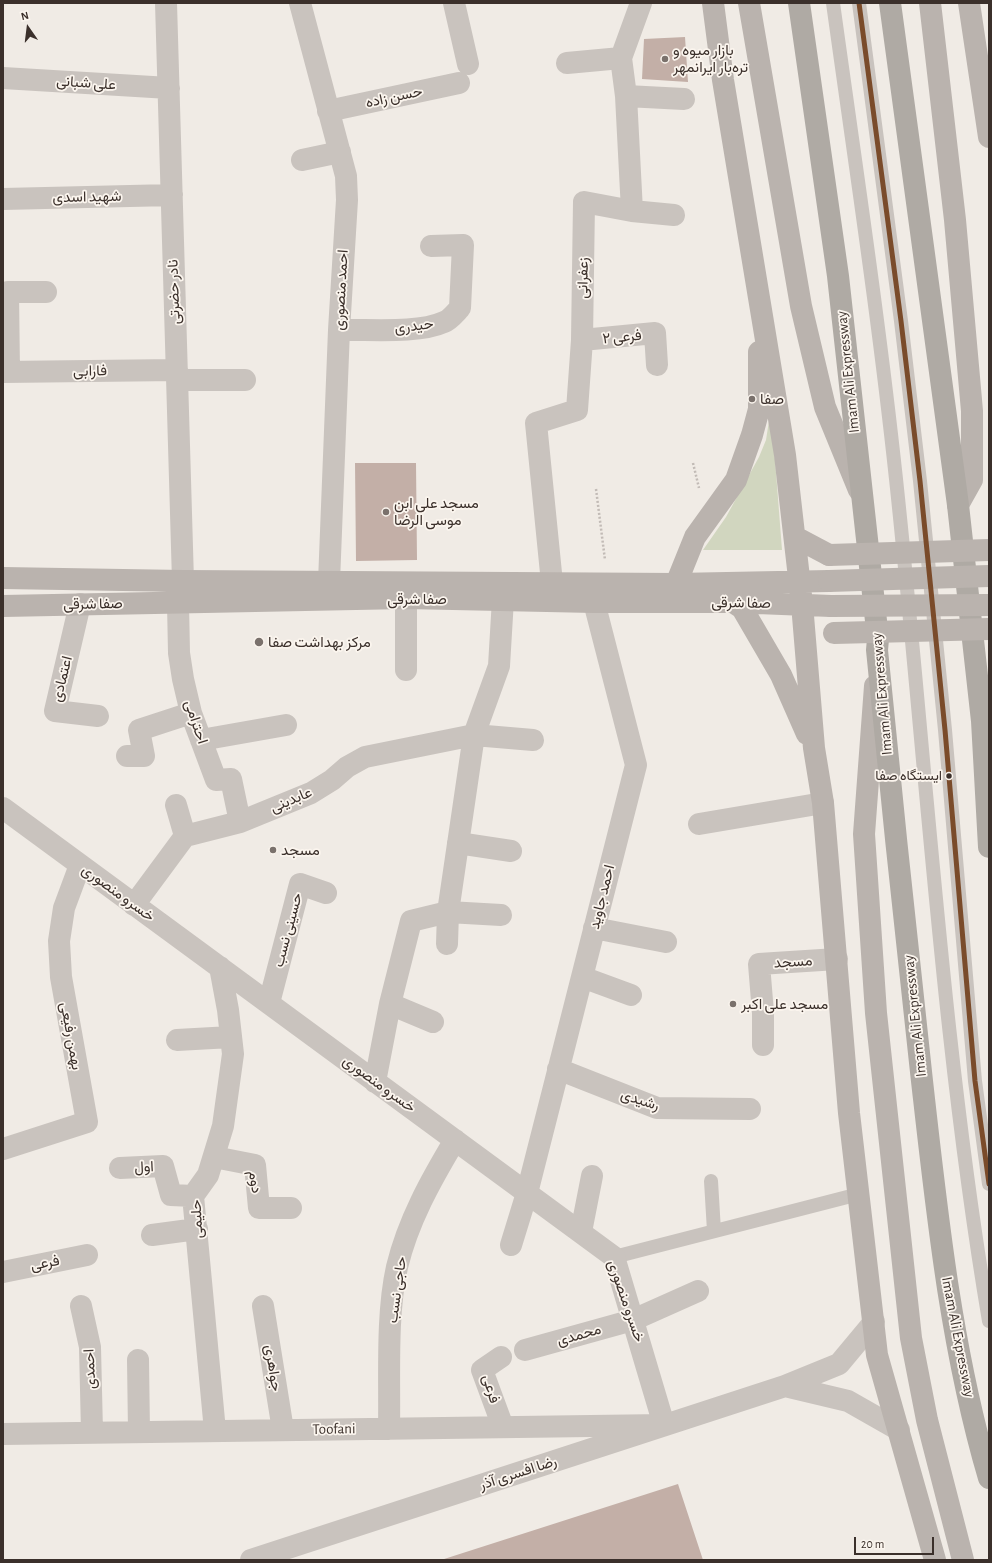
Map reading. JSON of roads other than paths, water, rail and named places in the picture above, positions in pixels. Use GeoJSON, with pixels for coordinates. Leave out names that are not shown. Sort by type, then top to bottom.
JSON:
{"type":"FeatureCollection","features":[{"type":"Feature","properties":{"kind":"highway","name":"Imam Ali Expressway"},"geometry":{"type":"LineString","coordinates":[[799,3],[838,276],[878,639],[877,650],[933,1179],[953,1326],[989,1478]]}},
{"type":"Feature","properties":{"kind":"highway"},"geometry":{"type":"LineString","coordinates":[[890,3],[958,505],[982,721],[989,847]]}},
{"type":"Feature","properties":{"kind":"main road"},"geometry":{"type":"LineString","coordinates":[[713,3],[723,80],[758,295],[779,411],[795,536],[814,748],[823,803],[850,1113],[877,1356],[935,1560]]}},
{"type":"Feature","properties":{"kind":"main road"},"geometry":{"type":"LineString","coordinates":[[750,3],[801,306],[825,406],[862,497]]}},
{"type":"Feature","properties":{"kind":"main road"},"geometry":{"type":"LineString","coordinates":[[930,3],[955,220],[972,411],[972,480],[958,505]]}},
{"type":"Feature","properties":{"kind":"main road"},"geometry":{"type":"LineString","coordinates":[[969,3],[987,112],[989,137]]}},
{"type":"Feature","properties":{"kind":"main road"},"geometry":{"type":"LineString","coordinates":[[676,584],[695,537],[736,480],[752,435],[758,409],[758,295]]}},
{"type":"Feature","properties":{"kind":"main road"},"geometry":{"type":"LineString","coordinates":[[795,536],[829,555],[989,550]]}},
{"type":"Feature","properties":{"kind":"main road","name":"صفا شرقی"},"geometry":{"type":"LineString","coordinates":[[407,590],[504,599],[553,592],[676,584],[989,576]]}},
{"type":"Feature","properties":{"kind":"main road","name":"صفا شرقی"},"geometry":{"type":"LineString","coordinates":[[3,578],[183,581],[329,591]]}},
{"type":"Feature","properties":{"kind":"main road"},"geometry":{"type":"LineString","coordinates":[[80,604],[86,579]]}},
{"type":"Feature","properties":{"kind":"main road","name":"صفا شرقی"},"geometry":{"type":"LineString","coordinates":[[597,589],[733,602],[831,606],[989,605]]}},
{"type":"Feature","properties":{"kind":"main road","name":"صفا شرقی"},"geometry":{"type":"LineString","coordinates":[[3,606],[178,603],[329,591],[407,590],[553,592]]}},
{"type":"Feature","properties":{"kind":"main road"},"geometry":{"type":"LineString","coordinates":[[733,602],[742,608],[781,675],[814,748]]}},
{"type":"Feature","properties":{"kind":"main road"},"geometry":{"type":"LineString","coordinates":[[807,658],[817,642],[834,633],[989,629]]}},
{"type":"Feature","properties":{"kind":"main road"},"geometry":{"type":"LineString","coordinates":[[877,650],[864,834],[876,1013],[911,1338],[927,1420],[962,1560]]}},
{"type":"Feature","properties":{"kind":"main road"},"geometry":{"type":"LineString","coordinates":[[982,721],[989,744]]}},
{"type":"Feature","properties":{"kind":"street","name":"نادر حضرتی"},"geometry":{"type":"LineString","coordinates":[[166,3],[183,581]]}},
{"type":"Feature","properties":{"kind":"street","name":"احمد منصوری"},"geometry":{"type":"LineString","coordinates":[[300,3],[346,176],[347,200],[339,330],[329,591]]}},
{"type":"Feature","properties":{"kind":"street","name":"حسن زاده"},"geometry":{"type":"LineString","coordinates":[[328,111],[464,73],[454,3]]}},
{"type":"Feature","properties":{"kind":"street"},"geometry":{"type":"LineString","coordinates":[[641,3],[621,58],[626,96],[632,210],[674,215]]}},
{"type":"Feature","properties":{"kind":"street"},"geometry":{"type":"LineString","coordinates":[[568,63],[621,58]]}},
{"type":"Feature","properties":{"kind":"street","name":"علی شبانی"},"geometry":{"type":"LineString","coordinates":[[3,78],[169,88]]}},
{"type":"Feature","properties":{"kind":"street"},"geometry":{"type":"LineString","coordinates":[[626,96],[684,99]]}},
{"type":"Feature","properties":{"kind":"street"},"geometry":{"type":"LineString","coordinates":[[302,160],[340,152]]}},
{"type":"Feature","properties":{"kind":"street","name":"شهید اسدی"},"geometry":{"type":"LineString","coordinates":[[3,199],[172,195]]}},
{"type":"Feature","properties":{"kind":"street","name":"زعفرانی"},"geometry":{"type":"LineString","coordinates":[[553,592],[536,423],[578,410],[582,340],[584,202],[632,210]]}},
{"type":"Feature","properties":{"kind":"street","name":"حیدری"},"geometry":{"type":"LineString","coordinates":[[339,330],[400,329],[445,322],[460,308],[463,244],[431,246]]}},
{"type":"Feature","properties":{"kind":"street"},"geometry":{"type":"LineString","coordinates":[[6,372],[8,292],[46,292]]}},
{"type":"Feature","properties":{"kind":"street","name":"فرعی ۲"},"geometry":{"type":"LineString","coordinates":[[582,340],[655,333],[657,365]]}},
{"type":"Feature","properties":{"kind":"street","name":"فارابی"},"geometry":{"type":"LineString","coordinates":[[6,372],[177,375]]}},
{"type":"Feature","properties":{"kind":"street"},"geometry":{"type":"LineString","coordinates":[[177,375],[245,380]]}},
{"type":"Feature","properties":{"kind":"street","name":"احمد جاوید"},"geometry":{"type":"LineString","coordinates":[[511,1245],[527,1193],[636,765],[597,589]]}},
{"type":"Feature","properties":{"kind":"street"},"geometry":{"type":"LineString","coordinates":[[406,670],[407,590]]}},
{"type":"Feature","properties":{"kind":"street"},"geometry":{"type":"LineString","coordinates":[[447,944],[448,912],[474,735],[499,666],[504,599]]}},
{"type":"Feature","properties":{"kind":"street","name":"احترامی"},"geometry":{"type":"LineString","coordinates":[[178,603],[178,653],[191,713],[216,780],[230,779],[240,822]]}},
{"type":"Feature","properties":{"kind":"street","name":"اعتمادی"},"geometry":{"type":"LineString","coordinates":[[80,604],[55,711],[98,716]]}},
{"type":"Feature","properties":{"kind":"street"},"geometry":{"type":"LineString","coordinates":[[128,756],[144,756],[139,730],[191,713]]}},
{"type":"Feature","properties":{"kind":"street"},"geometry":{"type":"LineString","coordinates":[[201,740],[286,725]]}},
{"type":"Feature","properties":{"kind":"street"},"geometry":{"type":"LineString","coordinates":[[474,735],[533,740]]}},
{"type":"Feature","properties":{"kind":"street","name":"عابدینی"},"geometry":{"type":"LineString","coordinates":[[185,836],[240,822],[311,793],[332,780],[347,767],[365,757],[474,735]]}},
{"type":"Feature","properties":{"kind":"street"},"geometry":{"type":"LineString","coordinates":[[699,824],[823,803]]}},
{"type":"Feature","properties":{"kind":"street"},"geometry":{"type":"LineString","coordinates":[[134,905],[185,836],[176,805]]}},
{"type":"Feature","properties":{"kind":"street","name":"خسرو منصوری"},"geometry":{"type":"LineString","coordinates":[[3,808],[614,1257],[664,1425]]}},
{"type":"Feature","properties":{"kind":"street"},"geometry":{"type":"LineString","coordinates":[[458,843],[511,851]]}},
{"type":"Feature","properties":{"kind":"street","name":"بهمن رفیعی"},"geometry":{"type":"LineString","coordinates":[[3,1150],[87,1122],[61,977],[59,940],[64,908],[80,865]]}},
{"type":"Feature","properties":{"kind":"street","name":"حسینی نسب"},"geometry":{"type":"LineString","coordinates":[[268,1003],[300,884],[326,893]]}},
{"type":"Feature","properties":{"kind":"street"},"geometry":{"type":"LineString","coordinates":[[375,1082],[390,1004],[411,921],[448,912],[501,915]]}},
{"type":"Feature","properties":{"kind":"street"},"geometry":{"type":"LineString","coordinates":[[594,928],[666,942]]}},
{"type":"Feature","properties":{"kind":"street","name":"مسجد"},"geometry":{"type":"LineString","coordinates":[[763,1045],[763,1013],[759,964],[837,959]]}},
{"type":"Feature","properties":{"kind":"street","name":"حلیمی"},"geometry":{"type":"LineString","coordinates":[[215,1431],[193,1196],[208,1176],[223,1126],[233,1054],[220,968]]}},
{"type":"Feature","properties":{"kind":"street"},"geometry":{"type":"LineString","coordinates":[[582,977],[631,995]]}},
{"type":"Feature","properties":{"kind":"street"},"geometry":{"type":"LineString","coordinates":[[390,1004],[433,1022]]}},
{"type":"Feature","properties":{"kind":"street"},"geometry":{"type":"LineString","coordinates":[[177,1040],[231,1037]]}},
{"type":"Feature","properties":{"kind":"street","name":"رشیدی"},"geometry":{"type":"LineString","coordinates":[[558,1069],[657,1108],[750,1109]]}},
{"type":"Feature","properties":{"kind":"street","name":"حاجی نسب"},"geometry":{"type":"LineString","coordinates":[[389,1429],[391,1311],[397,1267],[409,1227],[424,1195],[455,1140]]}},
{"type":"Feature","properties":{"kind":"street","name":"دوم"},"geometry":{"type":"LineString","coordinates":[[214,1157],[255,1165],[259,1208],[291,1208]]}},
{"type":"Feature","properties":{"kind":"street","name":"اول"},"geometry":{"type":"LineString","coordinates":[[120,1168],[163,1166],[170,1195],[193,1196]]}},
{"type":"Feature","properties":{"kind":"street"},"geometry":{"type":"LineString","coordinates":[[581,1232],[592,1176]]}},
{"type":"Feature","properties":{"kind":"street"},"geometry":{"type":"LineString","coordinates":[[152,1234],[197,1229]]}},
{"type":"Feature","properties":{"kind":"street","name":"فرعی"},"geometry":{"type":"LineString","coordinates":[[3,1272],[87,1255]]}},
{"type":"Feature","properties":{"kind":"street"},"geometry":{"type":"LineString","coordinates":[[633,1320],[698,1291]]}},
{"type":"Feature","properties":{"kind":"street","name":"احمدی"},"geometry":{"type":"LineString","coordinates":[[81,1306],[90,1347],[92,1432]]}},
{"type":"Feature","properties":{"kind":"street","name":"جواهری"},"geometry":{"type":"LineString","coordinates":[[263,1306],[283,1430]]}},
{"type":"Feature","properties":{"kind":"street","name":"محمدی"},"geometry":{"type":"LineString","coordinates":[[525,1350],[633,1320]]}},
{"type":"Feature","properties":{"kind":"street","name":"رضا افسری آذر"},"geometry":{"type":"LineString","coordinates":[[251,1560],[785,1386],[839,1364],[874,1322]]}},
{"type":"Feature","properties":{"kind":"street","name":"فرعی"},"geometry":{"type":"LineString","coordinates":[[501,1358],[482,1370],[503,1427]]}},
{"type":"Feature","properties":{"kind":"street"},"geometry":{"type":"LineString","coordinates":[[138,1360],[138,1432]]}},
{"type":"Feature","properties":{"kind":"street"},"geometry":{"type":"LineString","coordinates":[[785,1386],[848,1401],[898,1430]]}},
{"type":"Feature","properties":{"kind":"street","name":"Toofani"},"geometry":{"type":"LineString","coordinates":[[3,1434],[664,1425]]}},
{"type":"Feature","properties":{"kind":"lane"},"geometry":{"type":"LineString","coordinates":[[833,3],[878,323],[897,488],[950,1037],[976,1245],[989,1321]]}},
{"type":"Feature","properties":{"kind":"lane"},"geometry":{"type":"LineString","coordinates":[[859,3],[901,321],[920,482],[945,730],[975,1081],[989,1184]]}},
{"type":"Feature","properties":{"kind":"lane"},"geometry":{"type":"LineString","coordinates":[[711,1180],[714,1231]]}},
{"type":"Feature","properties":{"kind":"lane"},"geometry":{"type":"LineString","coordinates":[[614,1257],[859,1194]]}},
{"type":"Feature","properties":{"kind":"place","name":"بازار میوه و تره‌بار ایرانمهر"},"geometry":{"type":"Point","coordinates":[665,59]}},
{"type":"Feature","properties":{"kind":"place","name":"صفا"},"geometry":{"type":"Point","coordinates":[752,399]}},
{"type":"Feature","properties":{"kind":"place","name":"مسجد علی ابن موسی الرضا"},"geometry":{"type":"Point","coordinates":[386,512]}},
{"type":"Feature","properties":{"kind":"place","name":"مرکز بهداشت صفا"},"geometry":{"type":"Point","coordinates":[259,642]}},
{"type":"Feature","properties":{"kind":"place","name":"ایستگاه صفا"},"geometry":{"type":"Point","coordinates":[949,776]}},
{"type":"Feature","properties":{"kind":"place","name":"مسجد"},"geometry":{"type":"Point","coordinates":[273,850]}},
{"type":"Feature","properties":{"kind":"place","name":"مسجد علی اکبر"},"geometry":{"type":"Point","coordinates":[733,1004]}}]}
